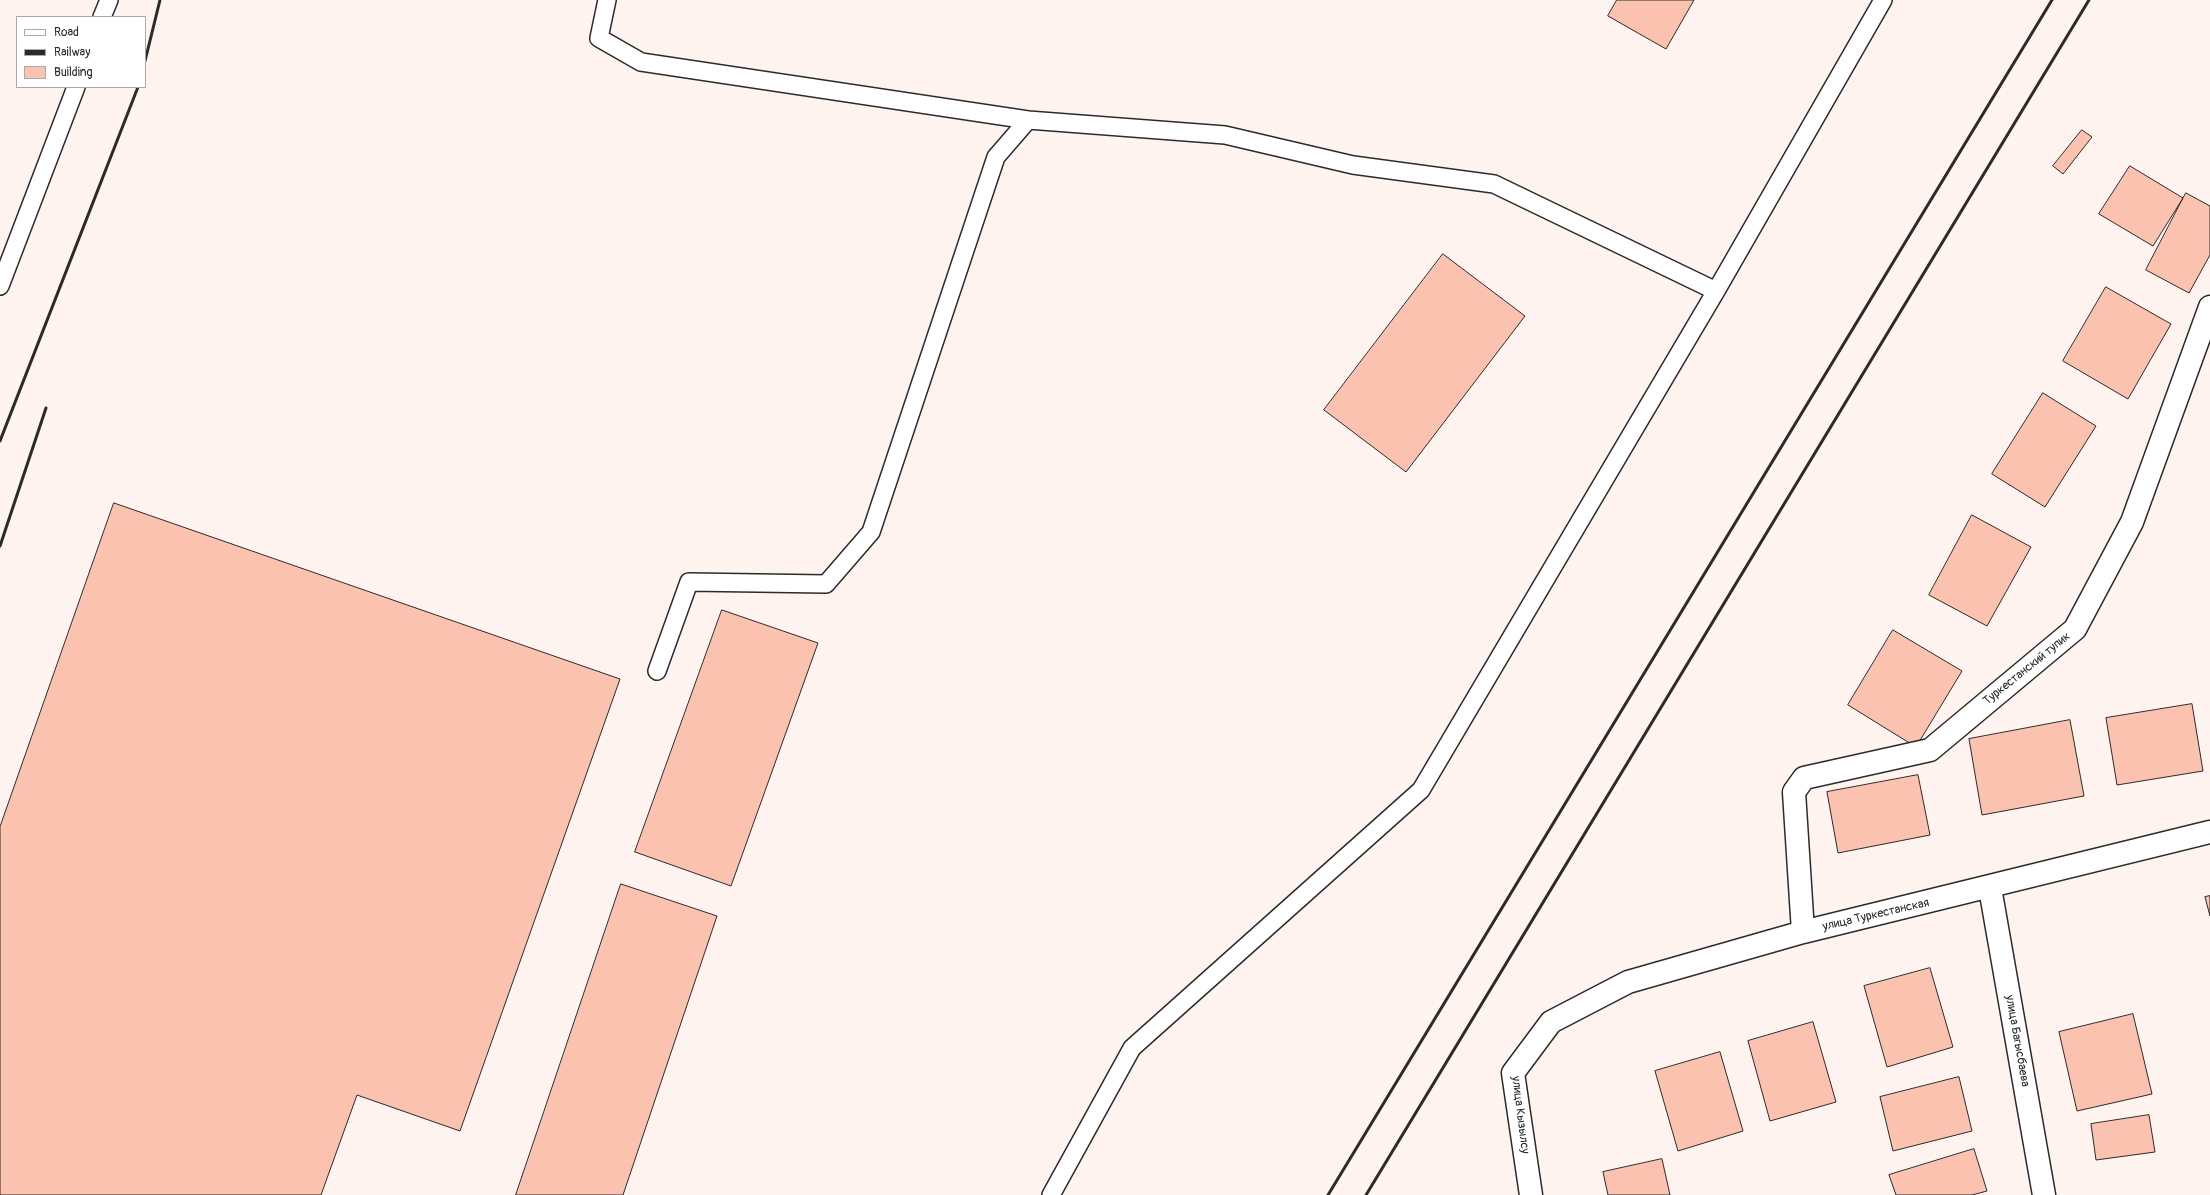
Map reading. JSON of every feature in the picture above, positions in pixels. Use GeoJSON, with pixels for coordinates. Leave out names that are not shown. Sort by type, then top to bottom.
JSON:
{"type":"FeatureCollection","features":[{"type":"Feature","properties":{"kind":"street","name":"Туркестанский тупик"},"geometry":{"type":"LineString","coordinates":[[1803,932],[1794,792],[1804,778],[1930,750],[2075,629],[2132,522],[2210,307]]}},
{"type":"Feature","properties":{"kind":"street","name":"улица Туркестанская"},"geometry":{"type":"LineString","coordinates":[[1551,1022],[1628,982],[1803,932],[1990,888],[2210,832]]}},
{"type":"Feature","properties":{"kind":"street","name":"улица Багысбаева"},"geometry":{"type":"LineString","coordinates":[[1990,888],[2044,1195]]}},
{"type":"Feature","properties":{"kind":"street","name":"улица Кызылсу"},"geometry":{"type":"LineString","coordinates":[[1531,1195],[1513,1073],[1551,1022]]}},
{"type":"Feature","properties":{"kind":"lane"},"geometry":{"type":"LineString","coordinates":[[102,16],[109,0]]}},
{"type":"Feature","properties":{"kind":"lane"},"geometry":{"type":"LineString","coordinates":[[607,0],[599,38],[641,62],[1028,120],[1225,135],[1353,165],[1494,184],[1716,291]]}},
{"type":"Feature","properties":{"kind":"lane"},"geometry":{"type":"LineString","coordinates":[[1051,1195],[1132,1048],[1421,790],[1716,291],[1883,0]]}},
{"type":"Feature","properties":{"kind":"lane"},"geometry":{"type":"LineString","coordinates":[[0,286],[76,88]]}},
{"type":"Feature","properties":{"kind":"lane"},"geometry":{"type":"LineString","coordinates":[[657,671],[689,582],[826,584],[871,532],[996,157],[1028,120]]}},
{"type":"Feature","properties":{"kind":"building"},"geometry":{"type":"Polygon","coordinates":[[[1617,0],[1694,0],[1666,49],[1608,16],[1617,0]]]}},
{"type":"Feature","properties":{"kind":"building"},"geometry":{"type":"Polygon","coordinates":[[[2082,130],[2092,137],[2063,174],[2053,166],[2082,130]]]}},
{"type":"Feature","properties":{"kind":"building"},"geometry":{"type":"Polygon","coordinates":[[[2130,166],[2183,198],[2153,246],[2099,214],[2130,166]]]}},
{"type":"Feature","properties":{"kind":"building"},"geometry":{"type":"Polygon","coordinates":[[[2186,193],[2210,206],[2210,255],[2189,293],[2146,270],[2186,193]]]}},
{"type":"Feature","properties":{"kind":"building"},"geometry":{"type":"Polygon","coordinates":[[[1443,254],[1525,316],[1406,472],[1324,410],[1443,254]]]}},
{"type":"Feature","properties":{"kind":"building"},"geometry":{"type":"Polygon","coordinates":[[[2106,287],[2171,324],[2128,399],[2063,361],[2106,287]]]}},
{"type":"Feature","properties":{"kind":"building"},"geometry":{"type":"Polygon","coordinates":[[[2043,393],[2096,426],[2045,507],[1992,474],[2043,393]]]}},
{"type":"Feature","properties":{"kind":"building"},"geometry":{"type":"Polygon","coordinates":[[[114,503],[620,679],[460,1131],[357,1095],[321,1195],[0,1195],[0,827],[114,503]]]}},
{"type":"Feature","properties":{"kind":"building"},"geometry":{"type":"Polygon","coordinates":[[[1972,515],[2031,547],[1987,626],[1929,595],[1972,515]]]}},
{"type":"Feature","properties":{"kind":"building"},"geometry":{"type":"Polygon","coordinates":[[[722,610],[818,643],[731,886],[635,852],[722,610]]]}},
{"type":"Feature","properties":{"kind":"building"},"geometry":{"type":"Polygon","coordinates":[[[1893,630],[1962,671],[1916,747],[1848,705],[1893,630]]]}},
{"type":"Feature","properties":{"kind":"building"},"geometry":{"type":"Polygon","coordinates":[[[2192,704],[2203,771],[2117,785],[2106,718],[2192,704]]]}},
{"type":"Feature","properties":{"kind":"building"},"geometry":{"type":"Polygon","coordinates":[[[2070,720],[2084,796],[1982,815],[1969,739],[2070,720]]]}},
{"type":"Feature","properties":{"kind":"building"},"geometry":{"type":"Polygon","coordinates":[[[1918,775],[1930,835],[1838,853],[1827,792],[1918,775]]]}},
{"type":"Feature","properties":{"kind":"building"},"geometry":{"type":"Polygon","coordinates":[[[621,884],[717,916],[623,1195],[516,1195],[621,884]]]}},
{"type":"Feature","properties":{"kind":"building"},"geometry":{"type":"Polygon","coordinates":[[[2210,896],[2210,916],[2205,897],[2210,896]]]}},
{"type":"Feature","properties":{"kind":"building"},"geometry":{"type":"Polygon","coordinates":[[[1930,968],[1953,1047],[1887,1067],[1864,986],[1930,968]]]}},
{"type":"Feature","properties":{"kind":"building"},"geometry":{"type":"Polygon","coordinates":[[[2133,1014],[2152,1094],[2077,1111],[2059,1032],[2133,1014]]]}},
{"type":"Feature","properties":{"kind":"building"},"geometry":{"type":"Polygon","coordinates":[[[1813,1022],[1836,1102],[1770,1121],[1748,1041],[1813,1022]]]}},
{"type":"Feature","properties":{"kind":"building"},"geometry":{"type":"Polygon","coordinates":[[[1720,1052],[1743,1131],[1678,1151],[1655,1071],[1720,1052]]]}},
{"type":"Feature","properties":{"kind":"building"},"geometry":{"type":"Polygon","coordinates":[[[1959,1077],[1972,1131],[1893,1151],[1880,1097],[1959,1077]]]}},
{"type":"Feature","properties":{"kind":"building"},"geometry":{"type":"Polygon","coordinates":[[[2149,1115],[2155,1152],[2096,1160],[2091,1124],[2149,1115]]]}},
{"type":"Feature","properties":{"kind":"building"},"geometry":{"type":"Polygon","coordinates":[[[1974,1149],[1987,1191],[1972,1195],[1896,1195],[1889,1175],[1974,1149]]]}},
{"type":"Feature","properties":{"kind":"building"},"geometry":{"type":"Polygon","coordinates":[[[1662,1159],[1670,1195],[1608,1195],[1603,1172],[1662,1159]]]}},
{"type":"Feature","properties":{"kind":"railway"},"geometry":{"type":"LineString","coordinates":[[146,57],[160,0]]}},
{"type":"Feature","properties":{"kind":"railway"},"geometry":{"type":"LineString","coordinates":[[1328,1195],[2052,0]]}},
{"type":"Feature","properties":{"kind":"railway"},"geometry":{"type":"LineString","coordinates":[[1366,1195],[2089,0]]}},
{"type":"Feature","properties":{"kind":"railway"},"geometry":{"type":"LineString","coordinates":[[0,441],[138,88]]}},
{"type":"Feature","properties":{"kind":"railway"},"geometry":{"type":"LineString","coordinates":[[0,546],[46,408]]}}]}
